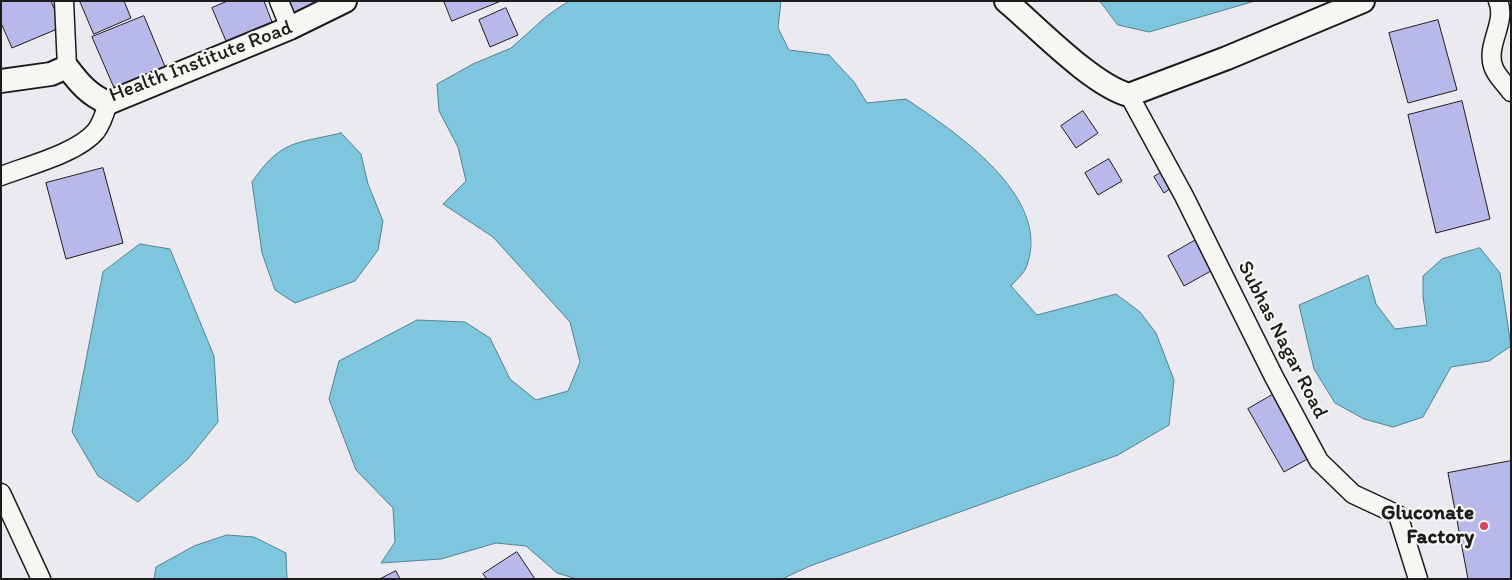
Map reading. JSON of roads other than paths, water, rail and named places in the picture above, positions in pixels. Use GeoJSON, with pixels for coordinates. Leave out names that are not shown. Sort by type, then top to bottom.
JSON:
{"type":"FeatureCollection","features":[{"type":"Feature","properties":{"kind":"street"},"geometry":{"type":"LineString","coordinates":[[1,81],[51,74],[67,67],[64,1]]}},
{"type":"Feature","properties":{"kind":"street"},"geometry":{"type":"LineString","coordinates":[[279,1],[290,28]]}},
{"type":"Feature","properties":{"kind":"street","name":"Health Institute Road"},"geometry":{"type":"LineString","coordinates":[[67,67],[94,97],[108,103],[290,28],[345,1]]}},
{"type":"Feature","properties":{"kind":"street"},"geometry":{"type":"LineString","coordinates":[[1006,1],[1093,76],[1108,87],[1128,95],[1227,58],[1363,1]]}},
{"type":"Feature","properties":{"kind":"street"},"geometry":{"type":"LineString","coordinates":[[1498,1],[1501,9],[1491,55],[1493,67],[1511,92]]}},
{"type":"Feature","properties":{"kind":"street","name":"Subhas Nagar Road"},"geometry":{"type":"LineString","coordinates":[[1128,95],[1184,196],[1270,369],[1319,461],[1353,494],[1398,515],[1418,579]]}},
{"type":"Feature","properties":{"kind":"street"},"geometry":{"type":"LineString","coordinates":[[1,176],[82,143],[96,132],[108,103]]}},
{"type":"Feature","properties":{"kind":"street"},"geometry":{"type":"LineString","coordinates":[[1,493],[41,579]]}},
{"type":"Feature","properties":{"kind":"water"},"geometry":{"type":"Polygon","coordinates":[[[569,1],[781,1],[778,28],[789,50],[829,55],[854,82],[867,103],[906,99],[972,147],[994,168],[1012,191],[1025,214],[1031,239],[1027,265],[1011,286],[1037,315],[1116,294],[1140,312],[1156,333],[1174,380],[1169,425],[1118,455],[810,566],[782,579],[577,579],[557,573],[526,546],[496,543],[441,559],[381,563],[395,542],[393,508],[356,470],[329,399],[339,361],[417,320],[465,322],[490,338],[510,379],[536,400],[568,391],[580,362],[570,322],[493,237],[443,204],[466,181],[458,147],[439,111],[437,84],[473,64],[511,48],[548,15],[569,1]]]}},
{"type":"Feature","properties":{"kind":"water"},"geometry":{"type":"Polygon","coordinates":[[[1100,1],[1255,1],[1149,32],[1118,25],[1100,1]]]}},
{"type":"Feature","properties":{"kind":"water"},"geometry":{"type":"Polygon","coordinates":[[[341,133],[361,154],[368,184],[383,221],[378,250],[355,281],[295,303],[275,290],[262,253],[252,182],[272,158],[290,146],[341,133]]]}},
{"type":"Feature","properties":{"kind":"water"},"geometry":{"type":"Polygon","coordinates":[[[140,244],[170,249],[214,356],[218,422],[188,459],[138,502],[98,476],[72,432],[103,272],[140,244]]]}},
{"type":"Feature","properties":{"kind":"water"},"geometry":{"type":"Polygon","coordinates":[[[1480,248],[1500,273],[1511,346],[1489,361],[1451,367],[1423,417],[1393,427],[1364,419],[1335,403],[1314,369],[1299,305],[1368,275],[1376,304],[1395,329],[1427,325],[1423,297],[1423,276],[1442,259],[1480,248]]]}},
{"type":"Feature","properties":{"kind":"water"},"geometry":{"type":"Polygon","coordinates":[[[227,535],[254,537],[286,553],[287,579],[154,579],[156,567],[194,546],[227,535]]]}},
{"type":"Feature","properties":{"kind":"place","name":"Gluconate Factory"},"geometry":{"type":"Point","coordinates":[1484,526]}}]}
